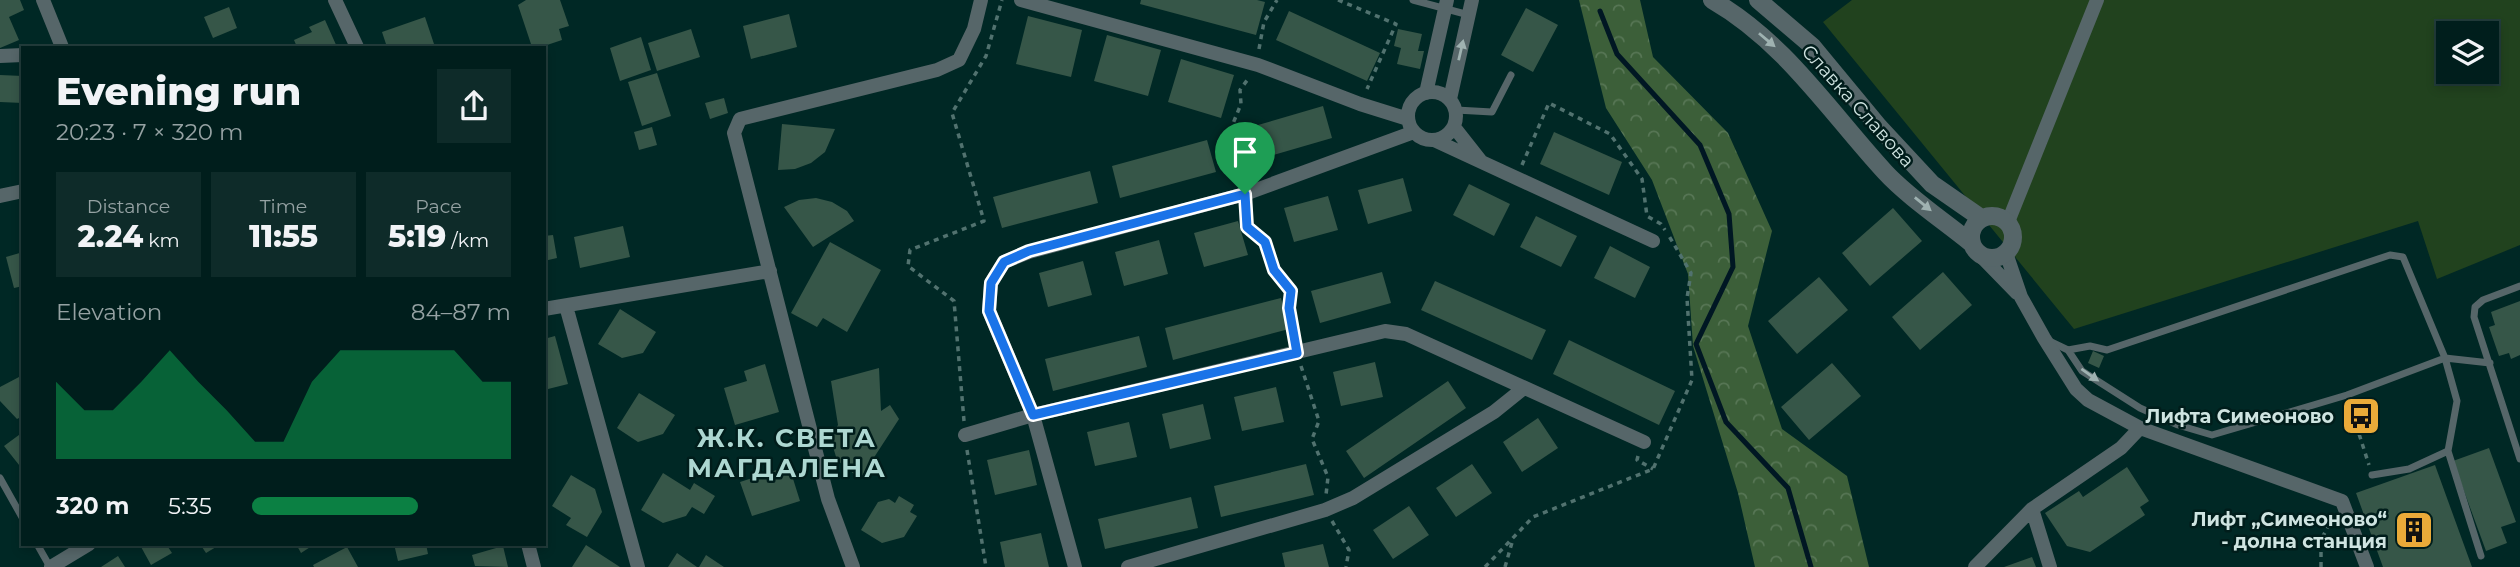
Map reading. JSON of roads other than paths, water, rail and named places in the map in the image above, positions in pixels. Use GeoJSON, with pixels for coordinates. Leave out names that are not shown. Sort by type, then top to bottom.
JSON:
{"type":"FeatureCollection","features":[{"type":"Feature","properties":{"kind":"street"},"geometry":{"type":"LineString","coordinates":[[43,0],[62,46]]}},
{"type":"Feature","properties":{"kind":"street"},"geometry":{"type":"LineString","coordinates":[[335,0],[357,46]]}},
{"type":"Feature","properties":{"kind":"street"},"geometry":{"type":"LineString","coordinates":[[853,567],[828,499],[734,133],[740,119],[937,70],[959,60],[974,29],[981,0]]}},
{"type":"Feature","properties":{"kind":"street"},"geometry":{"type":"LineString","coordinates":[[1021,0],[1258,65],[1411,126],[1425,139],[1434,140],[1653,241]]}},
{"type":"Feature","properties":{"kind":"street","name":"Славка Славова"},"geometry":{"type":"LineString","coordinates":[[1712,0],[1778,50],[1829,105],[1887,175],[1975,249]]}},
{"type":"Feature","properties":{"kind":"street","name":"Славка Славова"},"geometry":{"type":"LineString","coordinates":[[1758,0],[1812,46],[1879,127],[1932,184],[1981,218]]}},
{"type":"Feature","properties":{"kind":"street"},"geometry":{"type":"LineString","coordinates":[[2008,222],[2097,0]]}},
{"type":"Feature","properties":{"kind":"street"},"geometry":{"type":"LineString","coordinates":[[1426,93],[1446,4]]}},
{"type":"Feature","properties":{"kind":"street"},"geometry":{"type":"LineString","coordinates":[[1471,7],[1453,105],[1454,127],[1483,164]]}},
{"type":"Feature","properties":{"kind":"street"},"geometry":{"type":"LineString","coordinates":[[0,56],[21,55]]}},
{"type":"Feature","properties":{"kind":"street"},"geometry":{"type":"LineString","coordinates":[[1411,126],[1408,112],[1414,100],[1426,93],[1443,94],[1453,105]]}},
{"type":"Feature","properties":{"kind":"street"},"geometry":{"type":"LineString","coordinates":[[1075,567],[1033,415],[989,311],[991,283],[1004,262],[1029,251],[1245,194],[1411,126]]}},
{"type":"Feature","properties":{"kind":"street"},"geometry":{"type":"LineString","coordinates":[[1434,140],[1449,134],[1454,127]]}},
{"type":"Feature","properties":{"kind":"street"},"geometry":{"type":"LineString","coordinates":[[0,196],[21,191]]}},
{"type":"Feature","properties":{"kind":"street"},"geometry":{"type":"LineString","coordinates":[[1975,249],[1993,258],[2006,253],[2013,241],[2008,222],[1995,215],[1981,218],[1972,229],[1975,249],[2021,297]]}},
{"type":"Feature","properties":{"kind":"street"},"geometry":{"type":"LineString","coordinates":[[2006,253],[2021,297],[2076,389],[2088,400],[2140,428],[2342,501],[2367,567]]}},
{"type":"Feature","properties":{"kind":"street"},"geometry":{"type":"LineString","coordinates":[[546,309],[770,271]]}},
{"type":"Feature","properties":{"kind":"street"},"geometry":{"type":"LineString","coordinates":[[566,306],[638,567]]}},
{"type":"Feature","properties":{"kind":"street"},"geometry":{"type":"LineString","coordinates":[[965,435],[1033,415],[1385,331],[1406,334],[1644,442]]}},
{"type":"Feature","properties":{"kind":"street"},"geometry":{"type":"LineString","coordinates":[[1128,567],[1325,510],[1353,498],[1494,412],[1524,388]]}},
{"type":"Feature","properties":{"kind":"street"},"geometry":{"type":"LineString","coordinates":[[1975,567],[2032,509],[2121,448],[2140,428]]}},
{"type":"Feature","properties":{"kind":"street"},"geometry":{"type":"LineString","coordinates":[[2032,509],[2050,567]]}},
{"type":"Feature","properties":{"kind":"street"},"geometry":{"type":"LineString","coordinates":[[51,567],[86,546]]}},
{"type":"Feature","properties":{"kind":"street"},"geometry":{"type":"LineString","coordinates":[[529,546],[534,567]]}},
{"type":"Feature","properties":{"kind":"lane"},"geometry":{"type":"LineString","coordinates":[[1413,0],[1471,7]]}},
{"type":"Feature","properties":{"kind":"lane"},"geometry":{"type":"LineString","coordinates":[[1453,105],[1492,112],[1511,75]]}},
{"type":"Feature","properties":{"kind":"lane"},"geometry":{"type":"LineString","coordinates":[[2068,350],[2090,346],[2107,350],[2396,254],[2407,262],[2445,358],[2457,401],[2448,451],[2481,556]]}},
{"type":"Feature","properties":{"kind":"lane"},"geometry":{"type":"LineString","coordinates":[[2520,286],[2483,300],[2475,307],[2474,317],[2520,459]]}},
{"type":"Feature","properties":{"kind":"lane"},"geometry":{"type":"LineString","coordinates":[[2044,338],[2068,350],[2082,371],[2140,408],[2213,435],[2347,395],[2445,358],[2490,363]]}},
{"type":"Feature","properties":{"kind":"lane"},"geometry":{"type":"LineString","coordinates":[[2372,475],[2409,469],[2448,451]]}},
{"type":"Feature","properties":{"kind":"lane"},"geometry":{"type":"LineString","coordinates":[[0,478],[21,515]]}},
{"type":"Feature","properties":{"kind":"lane"},"geometry":{"type":"LineString","coordinates":[[38,546],[51,567]]}},
{"type":"Feature","properties":{"kind":"waterway"},"geometry":{"type":"LineString","coordinates":[[1600,11],[1617,54],[1700,145],[1729,214],[1733,267],[1696,344],[1726,422],[1788,488],[1811,567]]}},
{"type":"Feature","properties":{"kind":"place","name":"Лифта Симеоново"},"geometry":{"type":"Point","coordinates":[2361,416]}},
{"type":"Feature","properties":{"kind":"place","name":"Лифт „Симеоново“ - долна станция"},"geometry":{"type":"Point","coordinates":[2414,530]}},
{"type":"Feature","properties":{"kind":"district","name":"Ж.К. СВЕТА МАГДАЛЕНА"},"geometry":{"type":"Point","coordinates":[787,453]}}]}
